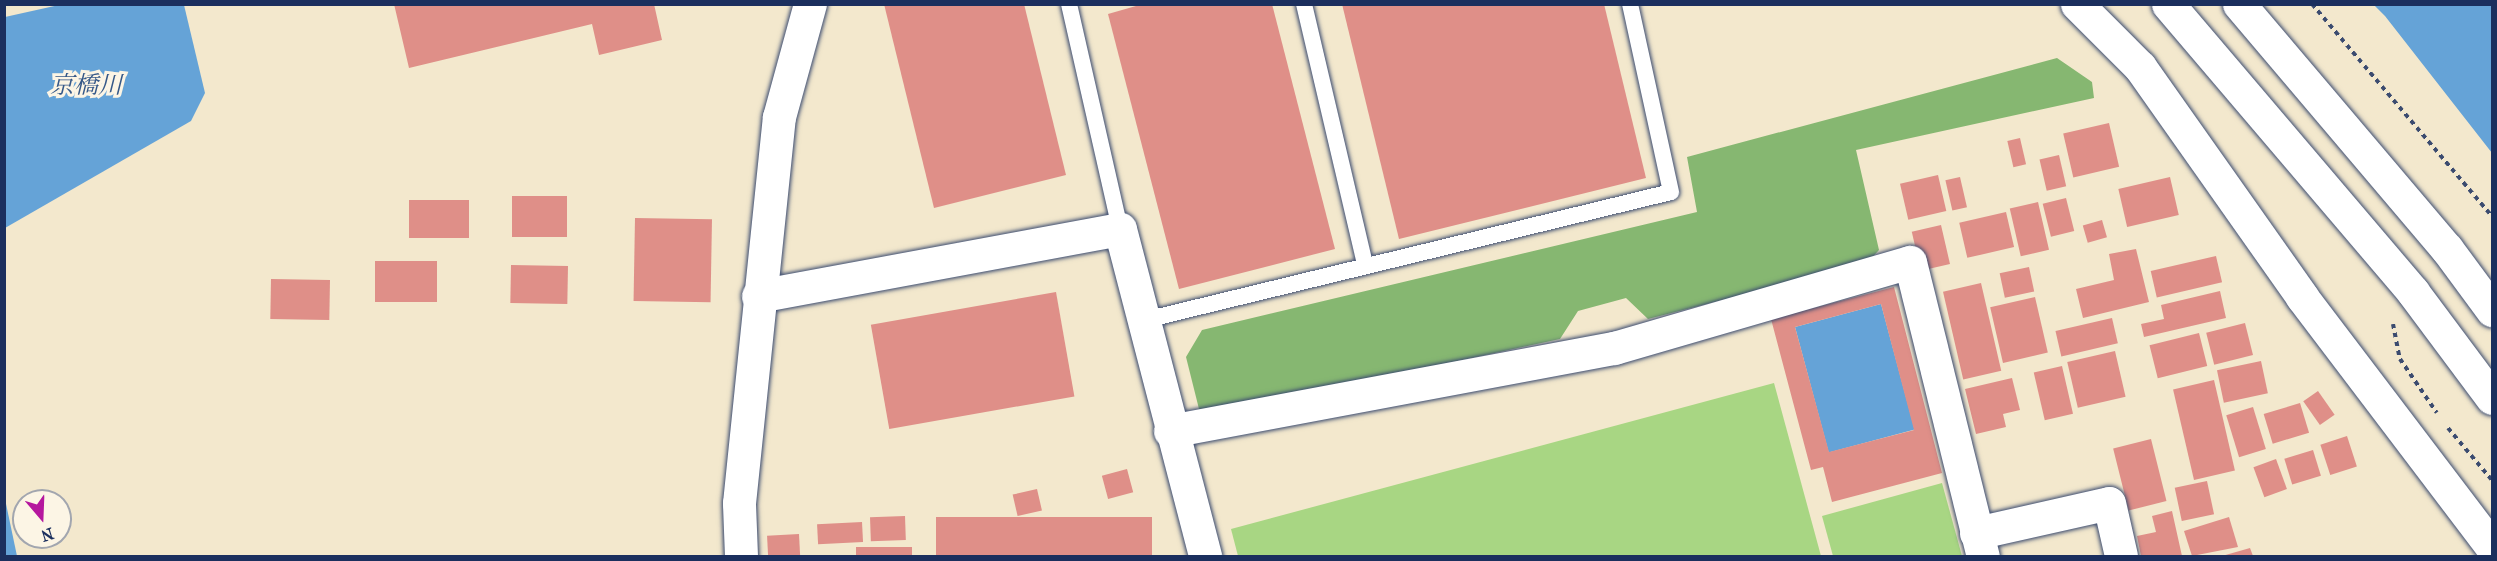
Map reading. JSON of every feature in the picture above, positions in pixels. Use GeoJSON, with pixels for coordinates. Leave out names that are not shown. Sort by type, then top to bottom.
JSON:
{"type":"FeatureCollection","features":[{"type":"Feature","properties":{"kind":"street"},"geometry":{"type":"LineString","coordinates":[[741,556],[740,503],[758,297],[779,117],[810,4]]}},
{"type":"Feature","properties":{"kind":"street"},"geometry":{"type":"LineString","coordinates":[[2077,4],[2140,67],[2302,297],[2493,547]]}},
{"type":"Feature","properties":{"kind":"street"},"geometry":{"type":"LineString","coordinates":[[2168,4],[2413,292],[2493,398]]}},
{"type":"Feature","properties":{"kind":"street"},"geometry":{"type":"LineString","coordinates":[[2239,4],[2447,249],[2493,310]]}},
{"type":"Feature","properties":{"kind":"street"},"geometry":{"type":"LineString","coordinates":[[758,297],[1120,229],[1170,430],[1205,556]]}},
{"type":"Feature","properties":{"kind":"street"},"geometry":{"type":"LineString","coordinates":[[1170,430],[1614,348],[1910,262],[1979,545],[2109,503],[2121,556]]}},
{"type":"Feature","properties":{"kind":"lane"},"geometry":{"type":"LineString","coordinates":[[1069,4],[1120,229]]}},
{"type":"Feature","properties":{"kind":"lane"},"geometry":{"type":"LineString","coordinates":[[1304,4],[1365,265]]}},
{"type":"Feature","properties":{"kind":"lane"},"geometry":{"type":"LineString","coordinates":[[1142,321],[1671,192],[1630,4]]}},
{"type":"Feature","properties":{"kind":"path"},"geometry":{"type":"LineString","coordinates":[[2312,4],[2493,216]]}},
{"type":"Feature","properties":{"kind":"path"},"geometry":{"type":"LineString","coordinates":[[2391,316],[2400,359],[2493,480]]}},
{"type":"Feature","properties":{"kind":"green space"},"geometry":{"type":"Polygon","coordinates":[[[2057,58],[2092,82],[2094,98],[1856,150],[1879,250],[1867,263],[1648,319],[1626,298],[1578,311],[1560,339],[1214,414],[1199,409],[1186,357],[1202,330],[1697,212],[1687,157],[2057,58]]]}},
{"type":"Feature","properties":{"kind":"green space"},"geometry":{"type":"Polygon","coordinates":[[[1774,383],[1821,556],[1238,556],[1231,529],[1774,383]]]}},
{"type":"Feature","properties":{"kind":"green space"},"geometry":{"type":"Polygon","coordinates":[[[1942,483],[1962,556],[1833,556],[1822,516],[1942,483]]]}},
{"type":"Feature","properties":{"kind":"water","name":"京橋川"},"geometry":{"type":"Polygon","coordinates":[[[59,5],[184,5],[205,93],[191,121],[5,228],[5,17],[59,5]]]}},
{"type":"Feature","properties":{"kind":"water"},"geometry":{"type":"Polygon","coordinates":[[[2374,5],[2492,5],[2492,153],[2385,16],[2374,5]]]}},
{"type":"Feature","properties":{"kind":"water"},"geometry":{"type":"Polygon","coordinates":[[[1881,304],[1915,430],[1829,453],[1795,327],[1881,304]]]}},
{"type":"Feature","properties":{"kind":"water"},"geometry":{"type":"Polygon","coordinates":[[[4,499],[12,532],[12,549],[16,549],[17,556],[5,556],[4,499]]]}},
{"type":"Feature","properties":{"kind":"building"},"geometry":{"type":"Polygon","coordinates":[[[394,4],[654,4],[662,40],[599,55],[592,24],[409,68],[394,4]]]}},
{"type":"Feature","properties":{"kind":"building"},"geometry":{"type":"Polygon","coordinates":[[[884,4],[1024,4],[1066,175],[934,208],[884,4]]]}},
{"type":"Feature","properties":{"kind":"building"},"geometry":{"type":"Polygon","coordinates":[[[1143,4],[1272,4],[1335,249],[1179,289],[1108,14],[1143,4]]]}},
{"type":"Feature","properties":{"kind":"building"},"geometry":{"type":"Polygon","coordinates":[[[1342,4],[1604,4],[1646,178],[1399,239],[1342,4]]]}},
{"type":"Feature","properties":{"kind":"building"},"geometry":{"type":"Polygon","coordinates":[[[2109,123],[2119,167],[2073,177],[2063,134],[2109,123]]]}},
{"type":"Feature","properties":{"kind":"building"},"geometry":{"type":"Polygon","coordinates":[[[2020,138],[2026,164],[2013,167],[2007,141],[2020,138]]]}},
{"type":"Feature","properties":{"kind":"building"},"geometry":{"type":"Polygon","coordinates":[[[2059,155],[2066,186],[2047,191],[2040,159],[2059,155]]]}},
{"type":"Feature","properties":{"kind":"building"},"geometry":{"type":"Polygon","coordinates":[[[1938,175],[1946,211],[1908,220],[1900,184],[1938,175]]]}},
{"type":"Feature","properties":{"kind":"building"},"geometry":{"type":"Polygon","coordinates":[[[1960,177],[1967,207],[1952,211],[1945,180],[1960,177]]]}},
{"type":"Feature","properties":{"kind":"building"},"geometry":{"type":"Polygon","coordinates":[[[2170,177],[2179,215],[2127,227],[2118,189],[2170,177]]]}},
{"type":"Feature","properties":{"kind":"building"},"geometry":{"type":"Polygon","coordinates":[[[512,196],[567,196],[567,237],[512,237],[512,196]]]}},
{"type":"Feature","properties":{"kind":"building"},"geometry":{"type":"Polygon","coordinates":[[[2066,198],[2074,231],[2051,237],[2043,204],[2066,198]]]}},
{"type":"Feature","properties":{"kind":"building"},"geometry":{"type":"Polygon","coordinates":[[[409,200],[469,200],[469,238],[409,238],[409,200]]]}},
{"type":"Feature","properties":{"kind":"building"},"geometry":{"type":"Polygon","coordinates":[[[2038,202],[2049,250],[2021,256],[2010,209],[2038,202]]]}},
{"type":"Feature","properties":{"kind":"building"},"geometry":{"type":"Polygon","coordinates":[[[2006,212],[2014,247],[1967,258],[1959,223],[2006,212]]]}},
{"type":"Feature","properties":{"kind":"building"},"geometry":{"type":"Polygon","coordinates":[[[635,218],[712,219],[711,302],[634,301],[635,218]]]}},
{"type":"Feature","properties":{"kind":"building"},"geometry":{"type":"Polygon","coordinates":[[[2102,220],[2107,237],[2088,243],[2083,226],[2102,220]]]}},
{"type":"Feature","properties":{"kind":"building"},"geometry":{"type":"Polygon","coordinates":[[[1941,225],[1950,264],[1921,271],[1912,232],[1941,225]]]}},
{"type":"Feature","properties":{"kind":"building"},"geometry":{"type":"Polygon","coordinates":[[[2136,249],[2149,302],[2083,318],[2076,289],[2114,280],[2109,254],[2136,249]]]}},
{"type":"Feature","properties":{"kind":"building"},"geometry":{"type":"Polygon","coordinates":[[[2216,256],[2222,282],[2157,297],[2151,271],[2216,256]]]}},
{"type":"Feature","properties":{"kind":"building"},"geometry":{"type":"Polygon","coordinates":[[[375,261],[437,261],[437,302],[375,302],[375,261]]]}},
{"type":"Feature","properties":{"kind":"building"},"geometry":{"type":"Polygon","coordinates":[[[511,265],[568,266],[567,304],[510,303],[511,265]]]}},
{"type":"Feature","properties":{"kind":"building"},"geometry":{"type":"Polygon","coordinates":[[[2029,267],[2034,291],[2005,298],[2000,273],[2029,267]]]}},
{"type":"Feature","properties":{"kind":"building"},"geometry":{"type":"Polygon","coordinates":[[[271,279],[330,280],[329,320],[270,319],[271,279]]]}},
{"type":"Feature","properties":{"kind":"building"},"geometry":{"type":"Polygon","coordinates":[[[1981,283],[2001,371],[1963,379],[1943,292],[1981,283]]]}},
{"type":"Feature","properties":{"kind":"building"},"geometry":{"type":"Polygon","coordinates":[[[1894,287],[1942,473],[1832,502],[1823,467],[1811,470],[1771,319],[1894,287]],[[1881,304],[1795,327],[1829,452],[1914,430],[1881,304]]]}},
{"type":"Feature","properties":{"kind":"building"},"geometry":{"type":"Polygon","coordinates":[[[2220,291],[2226,318],[2144,337],[2141,324],[2164,319],[2161,305],[2220,291]]]}},
{"type":"Feature","properties":{"kind":"building"},"geometry":{"type":"Polygon","coordinates":[[[1056,292],[1074,396],[889,429],[871,325],[1056,292]]]}},
{"type":"Feature","properties":{"kind":"building"},"geometry":{"type":"Polygon","coordinates":[[[2035,297],[2048,353],[2003,363],[1990,307],[2035,297]]]}},
{"type":"Feature","properties":{"kind":"building"},"geometry":{"type":"Polygon","coordinates":[[[2112,318],[2118,343],[2061,356],[2055,331],[2112,318]]]}},
{"type":"Feature","properties":{"kind":"building"},"geometry":{"type":"Polygon","coordinates":[[[2245,323],[2253,355],[2214,365],[2206,333],[2245,323]]]}},
{"type":"Feature","properties":{"kind":"building"},"geometry":{"type":"Polygon","coordinates":[[[2199,333],[2207,366],[2158,378],[2150,345],[2199,333]]]}},
{"type":"Feature","properties":{"kind":"building"},"geometry":{"type":"Polygon","coordinates":[[[2115,351],[2126,397],[2078,408],[2067,362],[2115,351]]]}},
{"type":"Feature","properties":{"kind":"building"},"geometry":{"type":"Polygon","coordinates":[[[2261,361],[2268,393],[2224,403],[2217,370],[2261,361]]]}},
{"type":"Feature","properties":{"kind":"building"},"geometry":{"type":"Polygon","coordinates":[[[2062,366],[2073,414],[2045,420],[2034,373],[2062,366]]]}},
{"type":"Feature","properties":{"kind":"building"},"geometry":{"type":"Polygon","coordinates":[[[2012,378],[2020,410],[2003,414],[2006,427],[1976,434],[1965,389],[2012,378]]]}},
{"type":"Feature","properties":{"kind":"building"},"geometry":{"type":"Polygon","coordinates":[[[2214,380],[2235,471],[2194,480],[2173,389],[2214,380]]]}},
{"type":"Feature","properties":{"kind":"building"},"geometry":{"type":"Polygon","coordinates":[[[2318,391],[2335,415],[2320,425],[2303,401],[2318,391]]]}},
{"type":"Feature","properties":{"kind":"building"},"geometry":{"type":"Polygon","coordinates":[[[2300,403],[2309,433],[2273,444],[2264,414],[2300,403]]]}},
{"type":"Feature","properties":{"kind":"building"},"geometry":{"type":"Polygon","coordinates":[[[2253,407],[2266,449],[2239,457],[2226,415],[2253,407]]]}},
{"type":"Feature","properties":{"kind":"building"},"geometry":{"type":"Polygon","coordinates":[[[2347,436],[2357,466],[2330,475],[2320,445],[2347,436]]]}},
{"type":"Feature","properties":{"kind":"building"},"geometry":{"type":"Polygon","coordinates":[[[2151,439],[2166,501],[2129,511],[2113,448],[2151,439]]]}},
{"type":"Feature","properties":{"kind":"building"},"geometry":{"type":"Polygon","coordinates":[[[2313,450],[2321,476],[2292,485],[2284,459],[2313,450]]]}},
{"type":"Feature","properties":{"kind":"building"},"geometry":{"type":"Polygon","coordinates":[[[2276,459],[2287,489],[2264,497],[2253,467],[2276,459]]]}},
{"type":"Feature","properties":{"kind":"building"},"geometry":{"type":"Polygon","coordinates":[[[1127,469],[1133,492],[1108,499],[1102,476],[1127,469]]]}},
{"type":"Feature","properties":{"kind":"building"},"geometry":{"type":"Polygon","coordinates":[[[2207,481],[2214,514],[2182,521],[2175,488],[2207,481]]]}},
{"type":"Feature","properties":{"kind":"building"},"geometry":{"type":"Polygon","coordinates":[[[1037,489],[1042,510],[1018,516],[1013,495],[1037,489]]]}},
{"type":"Feature","properties":{"kind":"building"},"geometry":{"type":"Polygon","coordinates":[[[2172,511],[2182,556],[2141,556],[2137,536],[2156,532],[2152,516],[2172,511]]]}},
{"type":"Feature","properties":{"kind":"building"},"geometry":{"type":"Polygon","coordinates":[[[905,516],[906,540],[871,541],[870,517],[905,516]]]}},
{"type":"Feature","properties":{"kind":"building"},"geometry":{"type":"Polygon","coordinates":[[[936,517],[1152,517],[1152,556],[936,556],[936,517]]]}},
{"type":"Feature","properties":{"kind":"building"},"geometry":{"type":"Polygon","coordinates":[[[2229,517],[2238,547],[2192,556],[2184,531],[2229,517]]]}},
{"type":"Feature","properties":{"kind":"building"},"geometry":{"type":"Polygon","coordinates":[[[862,522],[863,542],[818,544],[817,524],[862,522]]]}},
{"type":"Feature","properties":{"kind":"building"},"geometry":{"type":"Polygon","coordinates":[[[799,534],[800,556],[768,556],[767,536],[799,534]]]}},
{"type":"Feature","properties":{"kind":"building"},"geometry":{"type":"Polygon","coordinates":[[[856,547],[912,547],[912,556],[856,556],[856,547]]]}},
{"type":"Feature","properties":{"kind":"building"},"geometry":{"type":"Polygon","coordinates":[[[2250,548],[2253,556],[2222,556],[2250,548]]]}}]}
